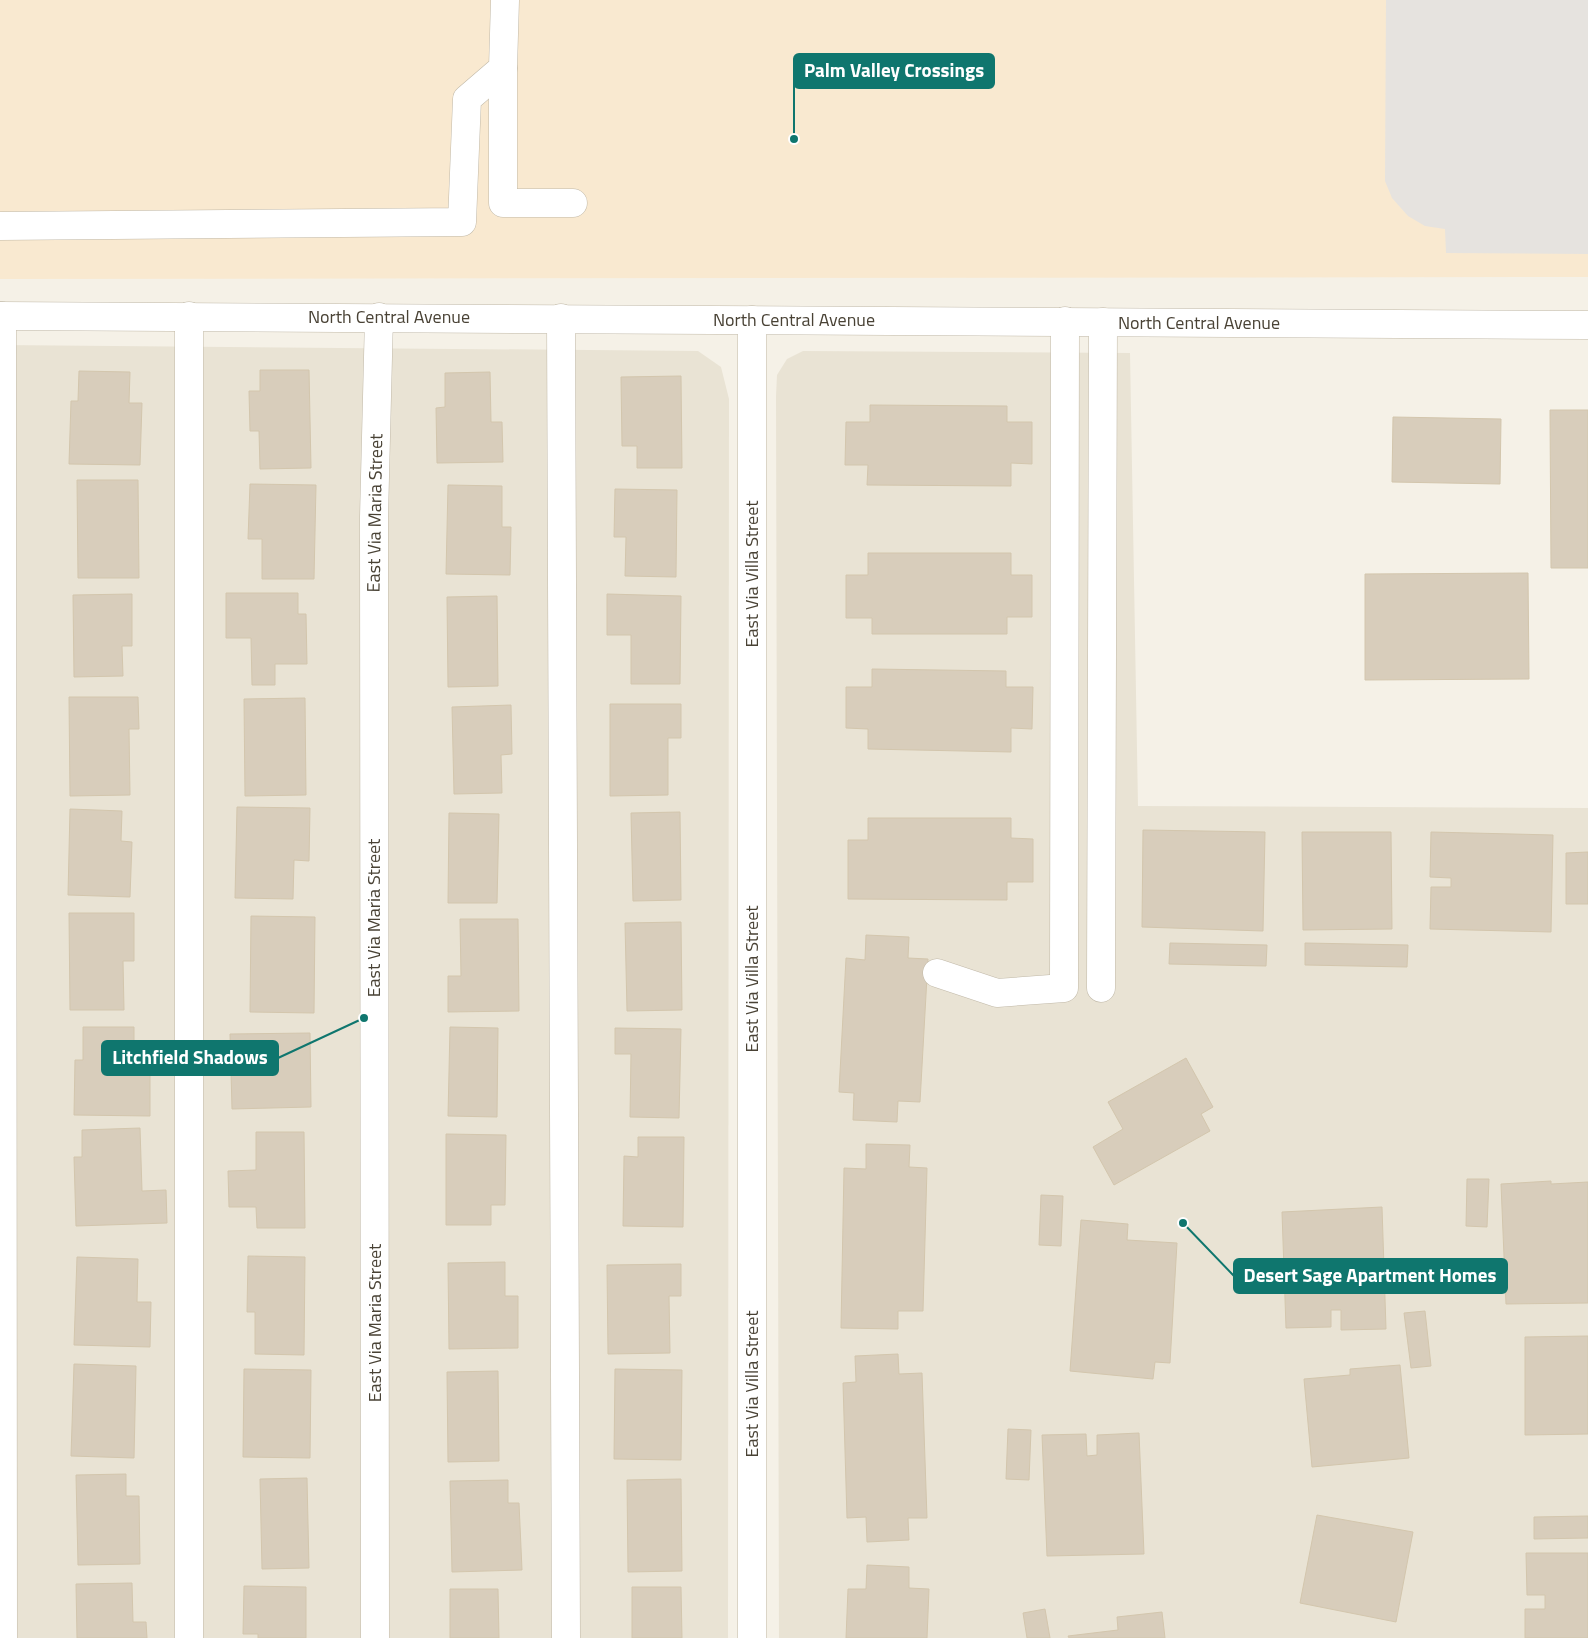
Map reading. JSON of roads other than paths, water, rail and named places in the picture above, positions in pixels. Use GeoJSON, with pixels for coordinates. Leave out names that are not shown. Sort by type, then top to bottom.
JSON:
{"type":"FeatureCollection","features":[{"type":"Feature","properties":{"kind":"street"},"geometry":{"type":"LineString","coordinates":[[505,0],[503,203],[573,203]]}},
{"type":"Feature","properties":{"kind":"street"},"geometry":{"type":"LineString","coordinates":[[0,226],[462,222],[467,99],[503,68]]}},
{"type":"Feature","properties":{"kind":"street"},"geometry":{"type":"LineString","coordinates":[[1,316],[3,1638]]}},
{"type":"Feature","properties":{"kind":"street","name":"North Central Avenue"},"geometry":{"type":"LineString","coordinates":[[1,316],[1588,325]]}},
{"type":"Feature","properties":{"kind":"street"},"geometry":{"type":"LineString","coordinates":[[189,316],[189,1638]]}},
{"type":"Feature","properties":{"kind":"street","name":"East Via Maria Street"},"geometry":{"type":"LineString","coordinates":[[375,1638],[374,517],[379,317]]}},
{"type":"Feature","properties":{"kind":"street"},"geometry":{"type":"LineString","coordinates":[[561,318],[566,1638]]}},
{"type":"Feature","properties":{"kind":"street","name":"East Via Villa Street"},"geometry":{"type":"LineString","coordinates":[[752,320],[752,1638]]}},
{"type":"Feature","properties":{"kind":"street"},"geometry":{"type":"LineString","coordinates":[[937,973],[997,993],[1064,988],[1065,322]]}},
{"type":"Feature","properties":{"kind":"street"},"geometry":{"type":"LineString","coordinates":[[1101,988],[1104,322]]}},
{"type":"Feature","properties":{"kind":"street"},"geometry":{"type":"LineString","coordinates":[[1065,417],[1104,417]]}},
{"type":"Feature","properties":{"kind":"place","name":"Palm Valley Crossings"},"geometry":{"type":"Point","coordinates":[794,139]}},
{"type":"Feature","properties":{"kind":"place","name":"Litchfield Shadows"},"geometry":{"type":"Point","coordinates":[364,1018]}},
{"type":"Feature","properties":{"kind":"place","name":"Desert Sage Apartment Homes"},"geometry":{"type":"Point","coordinates":[1183,1223]}}]}
